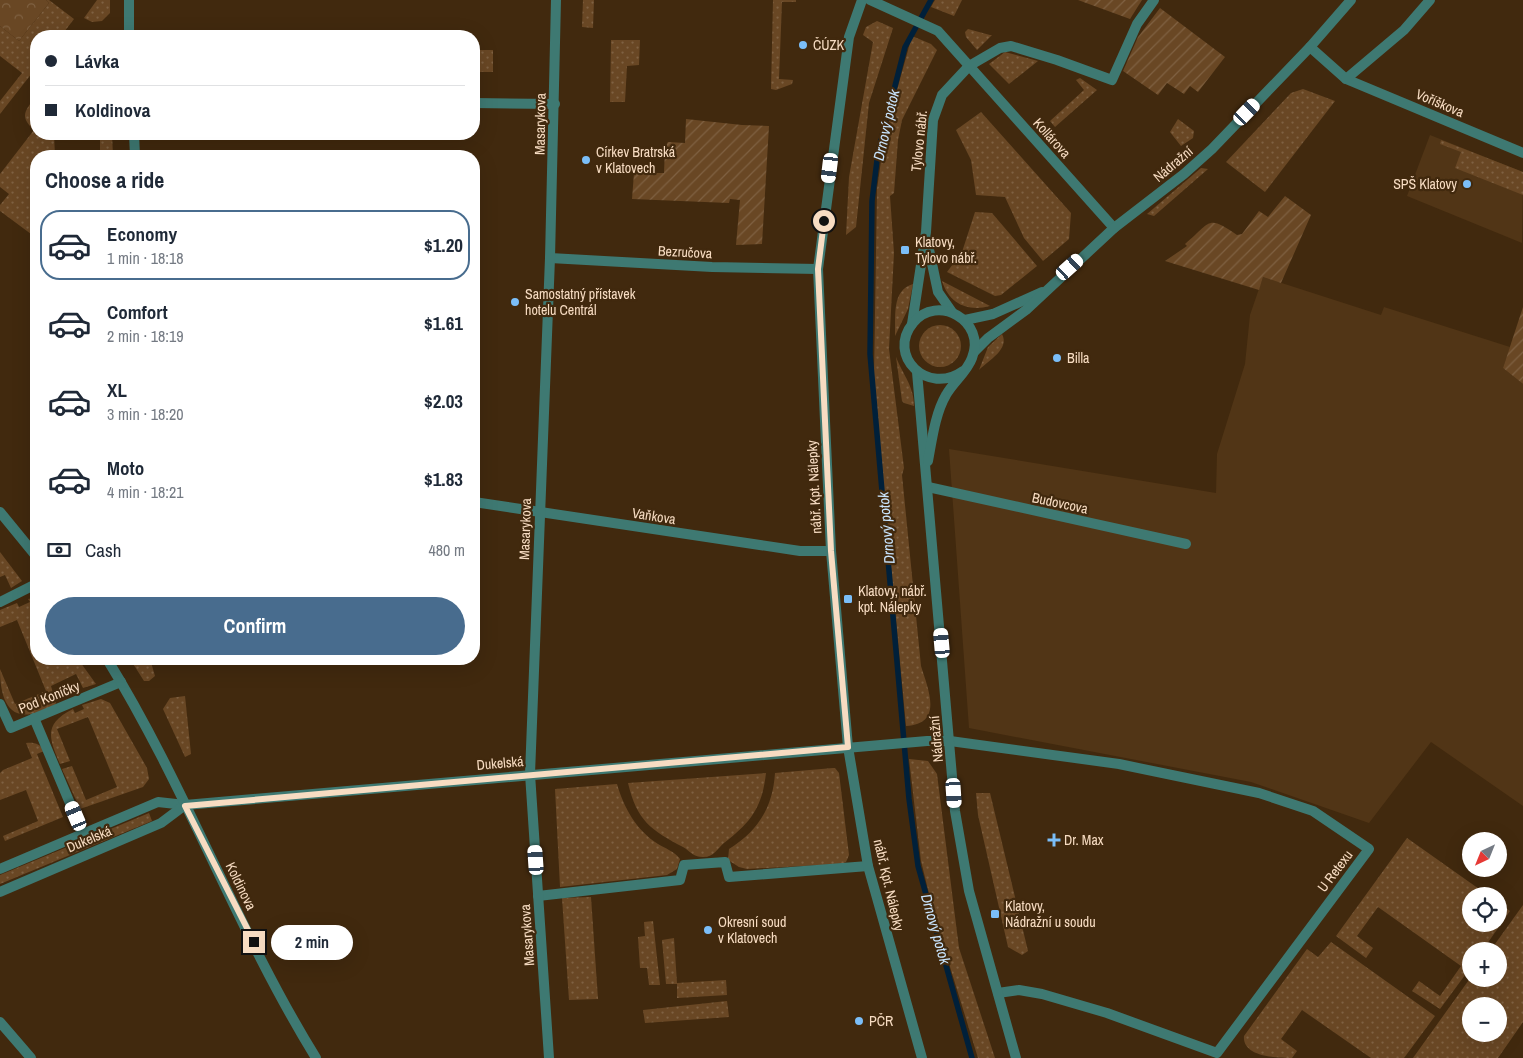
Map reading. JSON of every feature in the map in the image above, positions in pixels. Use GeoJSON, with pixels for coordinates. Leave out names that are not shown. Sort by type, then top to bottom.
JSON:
{"type":"FeatureCollection","features":[{"type":"Feature","properties":{"kind":"street"},"geometry":{"type":"LineString","coordinates":[[129,0],[129,30]]}},
{"type":"Feature","properties":{"kind":"street","name":"Masarykova"},"geometry":{"type":"LineString","coordinates":[[549,1058],[530,774],[550,258],[556,0]]}},
{"type":"Feature","properties":{"kind":"street","name":"nábř. Kpt. Nálepky"},"geometry":{"type":"LineString","coordinates":[[862,0],[849,37],[818,269],[831,551],[848,747],[868,866],[922,1058]]}},
{"type":"Feature","properties":{"kind":"street","name":"Kollárova"},"geometry":{"type":"LineString","coordinates":[[870,0],[938,31],[1114,228]]}},
{"type":"Feature","properties":{"kind":"street"},"geometry":{"type":"LineString","coordinates":[[969,66],[992,51],[1011,46],[1112,80],[1137,24],[1154,0]]}},
{"type":"Feature","properties":{"kind":"street","name":"Nádražní"},"geometry":{"type":"LineString","coordinates":[[925,472],[944,397],[974,352],[988,338],[1026,310],[1045,290],[1114,228],[1184,174],[1212,149],[1310,47],[1351,0]]}},
{"type":"Feature","properties":{"kind":"street"},"geometry":{"type":"LineString","coordinates":[[1346,79],[1404,30],[1430,0]]}},
{"type":"Feature","properties":{"kind":"street","name":"Voříškova"},"geometry":{"type":"LineString","coordinates":[[1310,47],[1346,79],[1523,153]]}},
{"type":"Feature","properties":{"kind":"street","name":"Tylovo nábř."},"geometry":{"type":"LineString","coordinates":[[912,324],[926,232],[930,153],[937,105],[942,95],[969,66]]}},
{"type":"Feature","properties":{"kind":"street"},"geometry":{"type":"LineString","coordinates":[[480,104],[555,104]]}},
{"type":"Feature","properties":{"kind":"street","name":"Tylovo nábř."},"geometry":{"type":"LineString","coordinates":[[926,232],[938,292],[952,312]]}},
{"type":"Feature","properties":{"kind":"street","name":"Bezručova"},"geometry":{"type":"LineString","coordinates":[[550,258],[712,267],[818,269]]}},
{"type":"Feature","properties":{"kind":"street","name":"Nádražní"},"geometry":{"type":"LineString","coordinates":[[965,320],[993,314],[1045,290]]}},
{"type":"Feature","properties":{"kind":"street"},"geometry":{"type":"LineString","coordinates":[[912,324],[920,316],[930,311],[952,312],[965,320],[974,337],[974,352]]}},
{"type":"Feature","properties":{"kind":"street","name":"Nádražní"},"geometry":{"type":"LineString","coordinates":[[912,324],[906,338],[905,349],[910,363],[917,372],[955,811],[969,892],[1016,1058]]}},
{"type":"Feature","properties":{"kind":"street"},"geometry":{"type":"LineString","coordinates":[[917,372],[942,380],[963,371]]}},
{"type":"Feature","properties":{"kind":"street","name":"Budovcova"},"geometry":{"type":"LineString","coordinates":[[928,487],[1186,544]]}},
{"type":"Feature","properties":{"kind":"street","name":"Vaňkova"},"geometry":{"type":"LineString","coordinates":[[480,503],[800,551],[831,551]]}},
{"type":"Feature","properties":{"kind":"street"},"geometry":{"type":"LineString","coordinates":[[0,512],[30,549]]}},
{"type":"Feature","properties":{"kind":"street"},"geometry":{"type":"LineString","coordinates":[[0,602],[30,587]]}},
{"type":"Feature","properties":{"kind":"street"},"geometry":{"type":"LineString","coordinates":[[111,665],[185,806]]}},
{"type":"Feature","properties":{"kind":"street","name":"Pod Koníčky"},"geometry":{"type":"LineString","coordinates":[[0,704],[11,728],[121,682]]}},
{"type":"Feature","properties":{"kind":"street"},"geometry":{"type":"LineString","coordinates":[[34,718],[83,834]]}},
{"type":"Feature","properties":{"kind":"street","name":"Dukelská"},"geometry":{"type":"LineString","coordinates":[[0,869],[158,802],[185,806],[876,744],[950,740]]}},
{"type":"Feature","properties":{"kind":"street","name":"U Retexu"},"geometry":{"type":"LineString","coordinates":[[950,740],[1119,764],[1259,793],[1313,811],[1369,849],[1217,1053],[1107,1013],[1042,994],[1019,990],[998,993]]}},
{"type":"Feature","properties":{"kind":"street","name":"Dukelská"},"geometry":{"type":"LineString","coordinates":[[0,892],[161,823],[185,806]]}},
{"type":"Feature","properties":{"kind":"street","name":"Koldinova"},"geometry":{"type":"LineString","coordinates":[[185,806],[284,1001],[316,1058]]}},
{"type":"Feature","properties":{"kind":"street"},"geometry":{"type":"LineString","coordinates":[[538,896],[680,880],[684,865],[725,862],[729,877],[868,866]]}},
{"type":"Feature","properties":{"kind":"street"},"geometry":{"type":"LineString","coordinates":[[0,1022],[31,1058]]}},
{"type":"Feature","properties":{"kind":"shaded area","name":"SPŠ Klatovy"},"geometry":{"type":"Polygon","coordinates":[[[1430,135],[1523,172],[1522,243],[1407,196],[1430,135]]]}},
{"type":"Feature","properties":{"kind":"shaded area"},"geometry":{"type":"Polygon","coordinates":[[[1263,277],[1381,315],[1384,307],[1510,347],[1503,368],[1523,384],[1523,806],[1431,742],[1369,823],[1251,782],[969,728],[949,449],[1216,493],[1217,454],[1245,364],[1250,315],[1263,277]]]}},
{"type":"Feature","properties":{"kind":"green space"},"geometry":{"type":"Polygon","coordinates":[[[0,0],[46,0],[49,3],[19,41],[0,26],[0,0]]]}},
{"type":"Feature","properties":{"kind":"green space"},"geometry":{"type":"Polygon","coordinates":[[[46,0],[49,0],[74,19],[66,30],[30,30],[30,76],[0,114],[0,101],[22,73],[0,56],[0,26],[19,41],[49,3],[46,0]]]}},
{"type":"Feature","properties":{"kind":"green space"},"geometry":{"type":"Polygon","coordinates":[[[97,0],[110,0],[110,13],[102,21],[92,22],[84,18],[97,0]]]}},
{"type":"Feature","properties":{"kind":"green space"},"geometry":{"type":"Polygon","coordinates":[[[583,0],[594,0],[593,28],[582,27],[583,0]]]}},
{"type":"Feature","properties":{"kind":"green space"},"geometry":{"type":"Polygon","coordinates":[[[773,0],[796,0],[796,2],[782,2],[779,79],[793,80],[792,84],[776,90],[771,89],[773,0]]]}},
{"type":"Feature","properties":{"kind":"green space"},"geometry":{"type":"Polygon","coordinates":[[[935,0],[962,0],[954,16],[931,7],[935,0]]]}},
{"type":"Feature","properties":{"kind":"green space"},"geometry":{"type":"Polygon","coordinates":[[[1078,0],[1142,0],[1130,19],[1078,0]]]}},
{"type":"Feature","properties":{"kind":"green space"},"geometry":{"type":"Polygon","coordinates":[[[1160,8],[1225,57],[1198,92],[1190,86],[1184,94],[1167,83],[1158,95],[1123,71],[1138,37],[1160,8]]]}},
{"type":"Feature","properties":{"kind":"green space"},"geometry":{"type":"Polygon","coordinates":[[[877,21],[893,28],[869,103],[856,227],[846,235],[849,177],[873,42],[863,35],[866,27],[877,21]]]}},
{"type":"Feature","properties":{"kind":"green space"},"geometry":{"type":"Polygon","coordinates":[[[968,29],[992,35],[977,50],[966,37],[965,32],[968,29]]]}},
{"type":"Feature","properties":{"kind":"green space"},"geometry":{"type":"Polygon","coordinates":[[[912,36],[931,44],[937,50],[902,120],[898,140],[894,193],[890,196],[894,253],[889,349],[904,468],[902,475],[921,666],[930,704],[929,712],[925,719],[918,724],[906,726],[874,375],[877,189],[885,133],[912,36]]]}},
{"type":"Feature","properties":{"kind":"green space"},"geometry":{"type":"Polygon","coordinates":[[[611,40],[640,40],[639,65],[627,66],[625,102],[610,102],[611,40]]]}},
{"type":"Feature","properties":{"kind":"green space"},"geometry":{"type":"Polygon","coordinates":[[[480,50],[493,50],[493,72],[480,72],[480,50]]]}},
{"type":"Feature","properties":{"kind":"green space"},"geometry":{"type":"Polygon","coordinates":[[[1005,52],[1038,61],[1009,84],[989,64],[1005,52]]]}},
{"type":"Feature","properties":{"kind":"green space"},"geometry":{"type":"Polygon","coordinates":[[[1080,78],[1097,90],[1055,127],[1050,121],[1084,90],[1076,80],[1080,78]]]}},
{"type":"Feature","properties":{"kind":"green space"},"geometry":{"type":"Polygon","coordinates":[[[1303,89],[1335,101],[1265,192],[1226,162],[1291,93],[1303,89]]]}},
{"type":"Feature","properties":{"kind":"green space"},"geometry":{"type":"Polygon","coordinates":[[[30,105],[30,126],[25,117],[30,105]]]}},
{"type":"Feature","properties":{"kind":"green space"},"geometry":{"type":"Polygon","coordinates":[[[981,112],[1071,213],[1069,239],[1043,261],[1024,238],[1005,197],[976,195],[971,160],[956,130],[981,112]]]}},
{"type":"Feature","properties":{"kind":"green space"},"geometry":{"type":"Polygon","coordinates":[[[686,119],[769,126],[762,244],[736,245],[740,200],[730,199],[729,203],[632,199],[634,173],[664,173],[665,147],[668,142],[685,143],[686,119]]]}},
{"type":"Feature","properties":{"kind":"green space"},"geometry":{"type":"Polygon","coordinates":[[[1178,119],[1194,131],[1193,138],[1181,146],[1170,132],[1178,119]]]}},
{"type":"Feature","properties":{"kind":"green space"},"geometry":{"type":"Polygon","coordinates":[[[30,135],[30,140],[54,140],[55,150],[30,150],[30,233],[0,211],[0,205],[9,194],[0,187],[0,174],[30,135]]]}},
{"type":"Feature","properties":{"kind":"green space"},"geometry":{"type":"Polygon","coordinates":[[[100,140],[112,140],[113,150],[100,150],[100,140]]]}},
{"type":"Feature","properties":{"kind":"green space"},"geometry":{"type":"Polygon","coordinates":[[[1441,140],[1523,172],[1523,195],[1455,168],[1461,152],[1440,144],[1441,140]]]}},
{"type":"Feature","properties":{"kind":"green space"},"geometry":{"type":"Polygon","coordinates":[[[1201,168],[1208,169],[1154,216],[1147,214],[1201,168]]]}},
{"type":"Feature","properties":{"kind":"green space"},"geometry":{"type":"Polygon","coordinates":[[[1285,196],[1311,215],[1281,283],[1263,277],[1259,290],[1165,261],[1187,246],[1185,244],[1210,223],[1220,224],[1237,235],[1242,234],[1259,211],[1268,217],[1285,196]]]}},
{"type":"Feature","properties":{"kind":"green space"},"geometry":{"type":"Polygon","coordinates":[[[975,212],[992,213],[1037,266],[1001,295],[995,296],[947,272],[962,252],[975,212]]]}},
{"type":"Feature","properties":{"kind":"green space"},"geometry":{"type":"Polygon","coordinates":[[[942,281],[990,306],[974,308],[954,301],[945,289],[942,281]]]}},
{"type":"Feature","properties":{"kind":"green space"},"geometry":{"type":"Polygon","coordinates":[[[913,284],[908,309],[895,336],[895,313],[898,298],[906,287],[913,284]]]}},
{"type":"Feature","properties":{"kind":"green space"},"geometry":{"type":"Polygon","coordinates":[[[1523,307],[1523,384],[1503,368],[1523,307]]]}},
{"type":"Feature","properties":{"kind":"green space"},"geometry":{"type":"Polygon","coordinates":[[[936,325],[944,325],[955,331],[961,346],[955,361],[944,367],[936,367],[925,361],[919,350],[919,342],[925,331],[936,325]]]}},
{"type":"Feature","properties":{"kind":"green space"},"geometry":{"type":"Polygon","coordinates":[[[1002,334],[1004,339],[1001,349],[979,370],[988,347],[1002,334]]]}},
{"type":"Feature","properties":{"kind":"green space"},"geometry":{"type":"Polygon","coordinates":[[[896,357],[910,386],[914,406],[902,401],[896,357]]]}},
{"type":"Feature","properties":{"kind":"green space"},"geometry":{"type":"Polygon","coordinates":[[[0,552],[22,581],[11,588],[5,575],[0,577],[0,552]]]}},
{"type":"Feature","properties":{"kind":"green space"},"geometry":{"type":"Polygon","coordinates":[[[30,602],[30,652],[17,620],[0,627],[0,610],[17,603],[19,607],[30,602]]]}},
{"type":"Feature","properties":{"kind":"green space"},"geometry":{"type":"Polygon","coordinates":[[[35,665],[82,665],[96,684],[83,688],[76,674],[51,686],[56,703],[54,706],[37,713],[22,714],[15,712],[5,701],[0,669],[15,704],[46,691],[35,665]]]}},
{"type":"Feature","properties":{"kind":"green space"},"geometry":{"type":"Polygon","coordinates":[[[134,665],[152,665],[155,676],[149,681],[144,681],[134,665]]]}},
{"type":"Feature","properties":{"kind":"green space"},"geometry":{"type":"Polygon","coordinates":[[[185,696],[191,754],[185,757],[163,709],[170,698],[185,696]]]}},
{"type":"Feature","properties":{"kind":"green space"},"geometry":{"type":"Polygon","coordinates":[[[101,699],[110,703],[147,768],[149,779],[143,787],[80,809],[62,769],[72,766],[86,800],[117,787],[88,717],[57,729],[70,761],[60,764],[53,747],[51,732],[57,720],[63,715],[73,709],[75,713],[84,709],[82,705],[101,699]]]}},
{"type":"Feature","properties":{"kind":"green space"},"geometry":{"type":"Polygon","coordinates":[[[26,743],[37,744],[44,751],[37,754],[63,817],[5,841],[3,836],[38,821],[26,790],[0,800],[0,773],[32,758],[26,743]]]}},
{"type":"Feature","properties":{"kind":"green space"},"geometry":{"type":"Polygon","coordinates":[[[909,759],[928,761],[937,774],[959,948],[995,1058],[978,1058],[935,918],[921,861],[909,759]]]}},
{"type":"Feature","properties":{"kind":"green space"},"geometry":{"type":"Polygon","coordinates":[[[835,768],[839,773],[849,855],[846,862],[841,864],[747,869],[739,867],[728,860],[729,849],[748,834],[762,817],[771,797],[775,773],[835,768]]]}},
{"type":"Feature","properties":{"kind":"green space"},"geometry":{"type":"Polygon","coordinates":[[[766,773],[762,796],[754,813],[741,828],[713,854],[707,857],[694,855],[647,823],[636,807],[628,783],[766,773]]]}},
{"type":"Feature","properties":{"kind":"green space"},"geometry":{"type":"Polygon","coordinates":[[[617,784],[623,802],[637,825],[650,838],[678,856],[680,859],[677,869],[667,875],[560,887],[555,789],[617,784]]]}},
{"type":"Feature","properties":{"kind":"green space"},"geometry":{"type":"Polygon","coordinates":[[[976,793],[990,793],[1028,951],[1022,955],[1008,947],[978,815],[976,793]]]}},
{"type":"Feature","properties":{"kind":"green space"},"geometry":{"type":"Polygon","coordinates":[[[149,813],[152,821],[0,884],[0,875],[149,813]]]}},
{"type":"Feature","properties":{"kind":"green space"},"geometry":{"type":"Polygon","coordinates":[[[1407,838],[1476,887],[1462,887],[1462,932],[1495,932],[1488,942],[1462,942],[1462,979],[1440,1009],[1412,991],[1419,981],[1440,996],[1461,966],[1378,907],[1357,936],[1373,948],[1366,958],[1336,936],[1407,838]]]}},
{"type":"Feature","properties":{"kind":"green space"},"geometry":{"type":"Polygon","coordinates":[[[591,897],[598,999],[569,1000],[562,898],[591,897]]]}},
{"type":"Feature","properties":{"kind":"green space"},"geometry":{"type":"Polygon","coordinates":[[[1523,905],[1523,1022],[1498,1058],[1413,1058],[1464,987],[1507,987],[1507,942],[1496,942],[1504,932],[1507,932],[1507,927],[1523,905]]]}},
{"type":"Feature","properties":{"kind":"green space"},"geometry":{"type":"Polygon","coordinates":[[[653,921],[660,985],[649,985],[647,968],[640,968],[638,937],[645,936],[644,922],[653,921]]]}},
{"type":"Feature","properties":{"kind":"green space"},"geometry":{"type":"Polygon","coordinates":[[[674,938],[677,983],[726,980],[727,995],[677,998],[677,984],[666,984],[662,940],[674,938]]]}},
{"type":"Feature","properties":{"kind":"green space"},"geometry":{"type":"Polygon","coordinates":[[[1331,942],[1435,1016],[1404,1058],[1371,1058],[1302,1010],[1281,1039],[1297,1051],[1292,1058],[1262,1055],[1249,1048],[1245,1043],[1244,1036],[1307,949],[1318,957],[1331,942]]]}},
{"type":"Feature","properties":{"kind":"green space"},"geometry":{"type":"Polygon","coordinates":[[[727,1001],[729,1017],[645,1023],[643,1010],[727,1001]]]}},
{"type":"Feature","properties":{"kind":"waterway","name":"Drnový potok"},"geometry":{"type":"LineString","coordinates":[[931,0],[905,47],[878,152],[872,201],[870,354],[909,799],[918,866],[972,1058]]}},
{"type":"Feature","properties":{"kind":"place","name":"ČÚZK"},"geometry":{"type":"Point","coordinates":[803,45]}},
{"type":"Feature","properties":{"kind":"place","name":"Církev Bratrská v Klatovech"},"geometry":{"type":"Point","coordinates":[586,160]}},
{"type":"Feature","properties":{"kind":"place","name":"SPŠ Klatovy"},"geometry":{"type":"Point","coordinates":[1467,184]}},
{"type":"Feature","properties":{"kind":"place","name":"Klatovy, Tylovo nábř."},"geometry":{"type":"Point","coordinates":[905,250]}},
{"type":"Feature","properties":{"kind":"place","name":"Samostatný přístavek hotelu Centrál"},"geometry":{"type":"Point","coordinates":[515,302]}},
{"type":"Feature","properties":{"kind":"place","name":"Billa"},"geometry":{"type":"Point","coordinates":[1057,358]}},
{"type":"Feature","properties":{"kind":"place","name":"Klatovy, nábř. kpt. Nálepky"},"geometry":{"type":"Point","coordinates":[848,599]}},
{"type":"Feature","properties":{"kind":"place","name":"Dr. Max"},"geometry":{"type":"Point","coordinates":[1054,840]}},
{"type":"Feature","properties":{"kind":"place","name":"Klatovy, Nádražní u soudu"},"geometry":{"type":"Point","coordinates":[995,914]}},
{"type":"Feature","properties":{"kind":"place","name":"Okresní soud v Klatovech"},"geometry":{"type":"Point","coordinates":[708,930]}},
{"type":"Feature","properties":{"kind":"place","name":"PČR"},"geometry":{"type":"Point","coordinates":[859,1021]}},
{"type":"Feature","properties":{"kind":"route"},"geometry":{"type":"LineString","coordinates":[[254,942],[185,806],[848,747],[831,551],[818,269],[824,221]]}}]}
